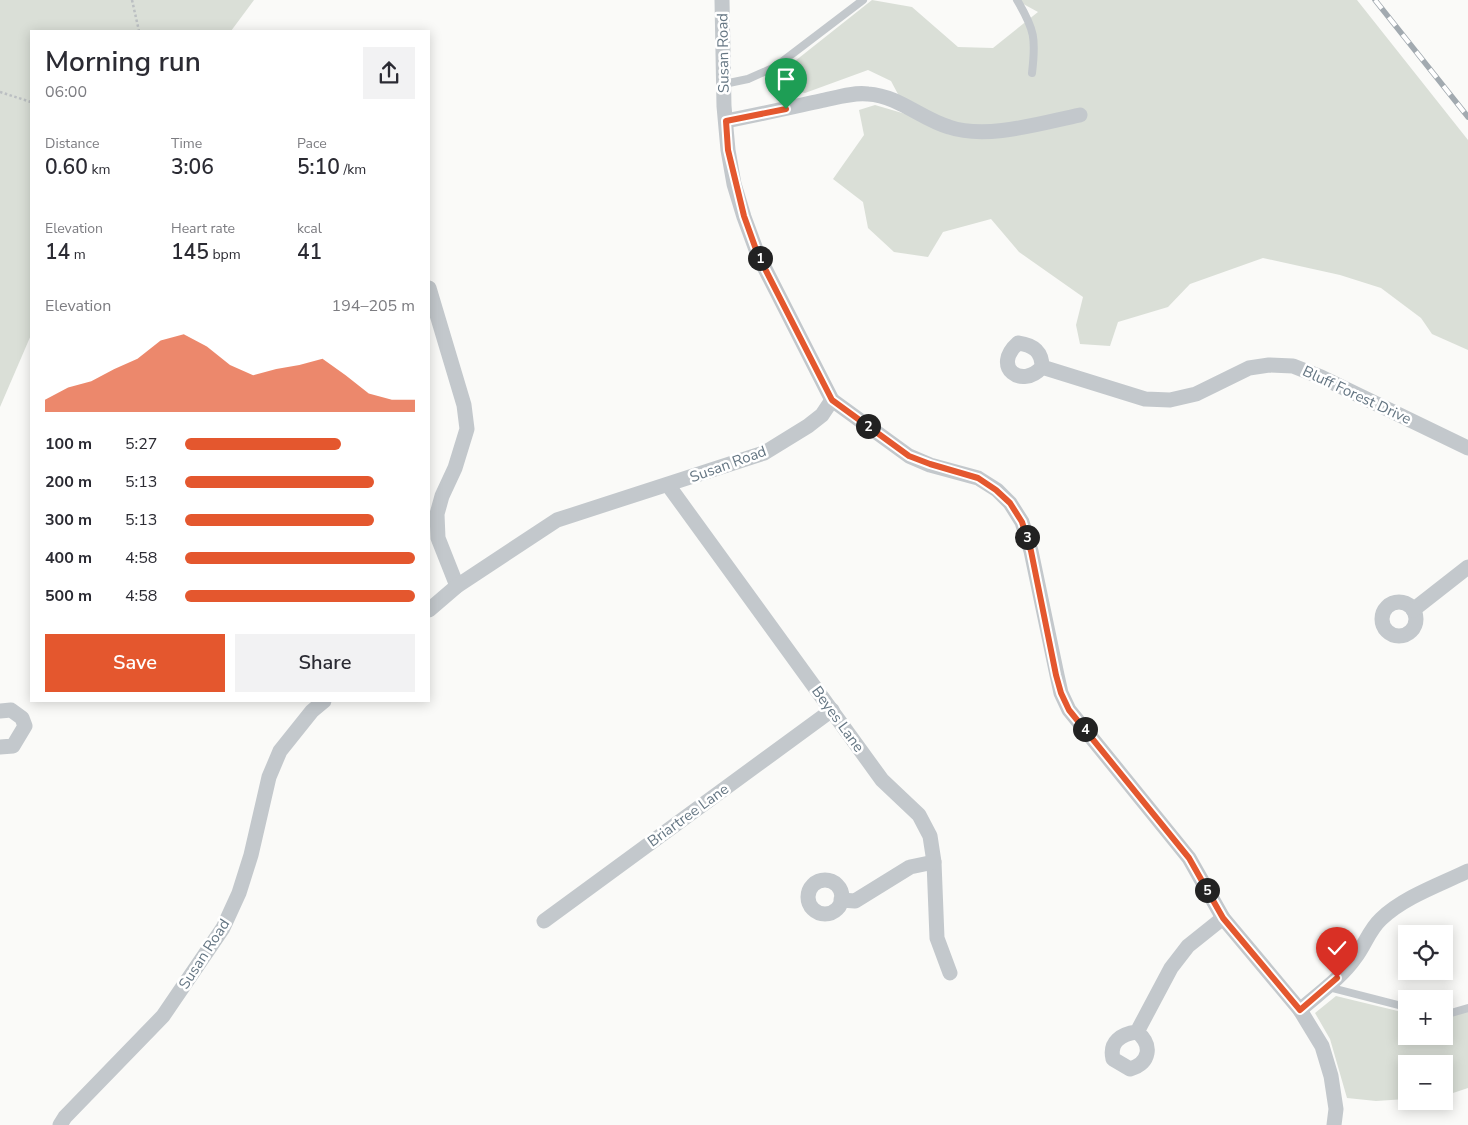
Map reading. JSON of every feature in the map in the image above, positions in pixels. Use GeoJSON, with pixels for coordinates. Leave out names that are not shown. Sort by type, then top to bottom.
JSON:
{"type":"FeatureCollection","features":[{"type":"Feature","properties":{"kind":"street","name":"Susan Road"},"geometry":{"type":"LineString","coordinates":[[430,609],[456,586],[557,520],[764,453],[808,426],[822,415],[832,400],[758,255],[744,216],[728,150],[722,0]]}},
{"type":"Feature","properties":{"kind":"street"},"geometry":{"type":"LineString","coordinates":[[726,121],[845,96],[868,94],[907,106],[928,119],[949,128],[972,132],[1003,130],[1080,115]]}},
{"type":"Feature","properties":{"kind":"street"},"geometry":{"type":"LineString","coordinates":[[430,291],[464,405],[467,429],[466,439],[442,496],[437,514],[438,538],[456,586]]}},
{"type":"Feature","properties":{"kind":"street","name":"Bluff Forest Drive"},"geometry":{"type":"LineString","coordinates":[[1042,367],[1145,399],[1170,400],[1196,394],[1249,368],[1269,365],[1293,366],[1321,377],[1468,448]]}},
{"type":"Feature","properties":{"kind":"street"},"geometry":{"type":"LineString","coordinates":[[832,400],[909,456],[978,478],[996,490],[1010,503],[1022,522],[1031,551],[1056,675],[1061,693],[1069,710],[1189,858],[1223,918],[1300,1010],[1322,1046],[1331,1076],[1336,1109],[1334,1125]]}},
{"type":"Feature","properties":{"kind":"street","name":"Beyes Lane"},"geometry":{"type":"LineString","coordinates":[[668,485],[882,780],[919,815],[930,836],[934,862],[937,938],[950,973]]}},
{"type":"Feature","properties":{"kind":"street"},"geometry":{"type":"LineString","coordinates":[[1413,610],[1468,567]]}},
{"type":"Feature","properties":{"kind":"street","name":"Susan Road"},"geometry":{"type":"LineString","coordinates":[[60,1125],[65,1117],[163,1016],[223,928],[239,893],[251,855],[269,778],[280,751],[312,711],[323,702]]}},
{"type":"Feature","properties":{"kind":"street"},"geometry":{"type":"LineString","coordinates":[[0,711],[11,710],[22,718],[25,726],[13,746],[0,747]]}},
{"type":"Feature","properties":{"kind":"street","name":"Briartree Lane"},"geometry":{"type":"LineString","coordinates":[[544,921],[832,710]]}},
{"type":"Feature","properties":{"kind":"street"},"geometry":{"type":"LineString","coordinates":[[841,900],[855,901],[910,866],[934,862]]}},
{"type":"Feature","properties":{"kind":"street"},"geometry":{"type":"LineString","coordinates":[[1300,1010],[1355,958],[1369,934],[1382,918],[1397,906],[1468,871]]}},
{"type":"Feature","properties":{"kind":"street"},"geometry":{"type":"LineString","coordinates":[[1137,1032],[1171,968],[1188,946],[1223,918]]}},
{"type":"Feature","properties":{"kind":"lane"},"geometry":{"type":"LineString","coordinates":[[724,84],[748,79],[775,66],[863,0]]}},
{"type":"Feature","properties":{"kind":"lane"},"geometry":{"type":"LineString","coordinates":[[1017,0],[1035,40],[1032,74]]}},
{"type":"Feature","properties":{"kind":"lane"},"geometry":{"type":"LineString","coordinates":[[1327,986],[1398,1005]]}},
{"type":"Feature","properties":{"kind":"lane"},"geometry":{"type":"LineString","coordinates":[[1453,1012],[1468,1008]]}},
{"type":"Feature","properties":{"kind":"path"},"geometry":{"type":"LineString","coordinates":[[132,0],[139,30]]}},
{"type":"Feature","properties":{"kind":"path"},"geometry":{"type":"LineString","coordinates":[[0,92],[30,102]]}},
{"type":"Feature","properties":{"kind":"shaded area"},"geometry":{"type":"Polygon","coordinates":[[[0,0],[254,0],[232,30],[30,30],[30,337],[0,407],[0,0]]]}},
{"type":"Feature","properties":{"kind":"shaded area"},"geometry":{"type":"Polygon","coordinates":[[[872,0],[912,7],[958,47],[993,48],[1038,12],[1016,0],[1357,0],[1468,140],[1468,350],[1432,334],[1421,318],[1381,288],[1340,275],[1263,258],[1190,284],[1168,307],[1118,322],[1110,346],[1080,344],[1076,325],[1083,297],[1019,252],[991,219],[943,232],[928,257],[894,252],[868,228],[863,202],[833,179],[864,135],[859,110],[875,105],[909,115],[891,81],[868,70],[805,93],[766,84],[872,0]]]}},
{"type":"Feature","properties":{"kind":"shaded area"},"geometry":{"type":"Polygon","coordinates":[[[1336,996],[1398,1011],[1398,1045],[1453,1045],[1453,1015],[1468,1011],[1468,1088],[1453,1093],[1453,1055],[1398,1055],[1398,1100],[1376,1101],[1347,1098],[1330,1039],[1315,1013],[1336,996]]]}},
{"type":"Feature","properties":{"kind":"railway"},"geometry":{"type":"LineString","coordinates":[[1375,0],[1468,117]]}},
{"type":"Feature","properties":{"kind":"route"},"geometry":{"type":"LineString","coordinates":[[786,109],[726,121],[728,150],[734,184],[758,255],[832,400],[909,456],[978,478],[996,490],[1010,503],[1022,522],[1031,551],[1056,675],[1061,693],[1069,710],[1189,858],[1223,918],[1300,1010],[1337,978]]}}]}
